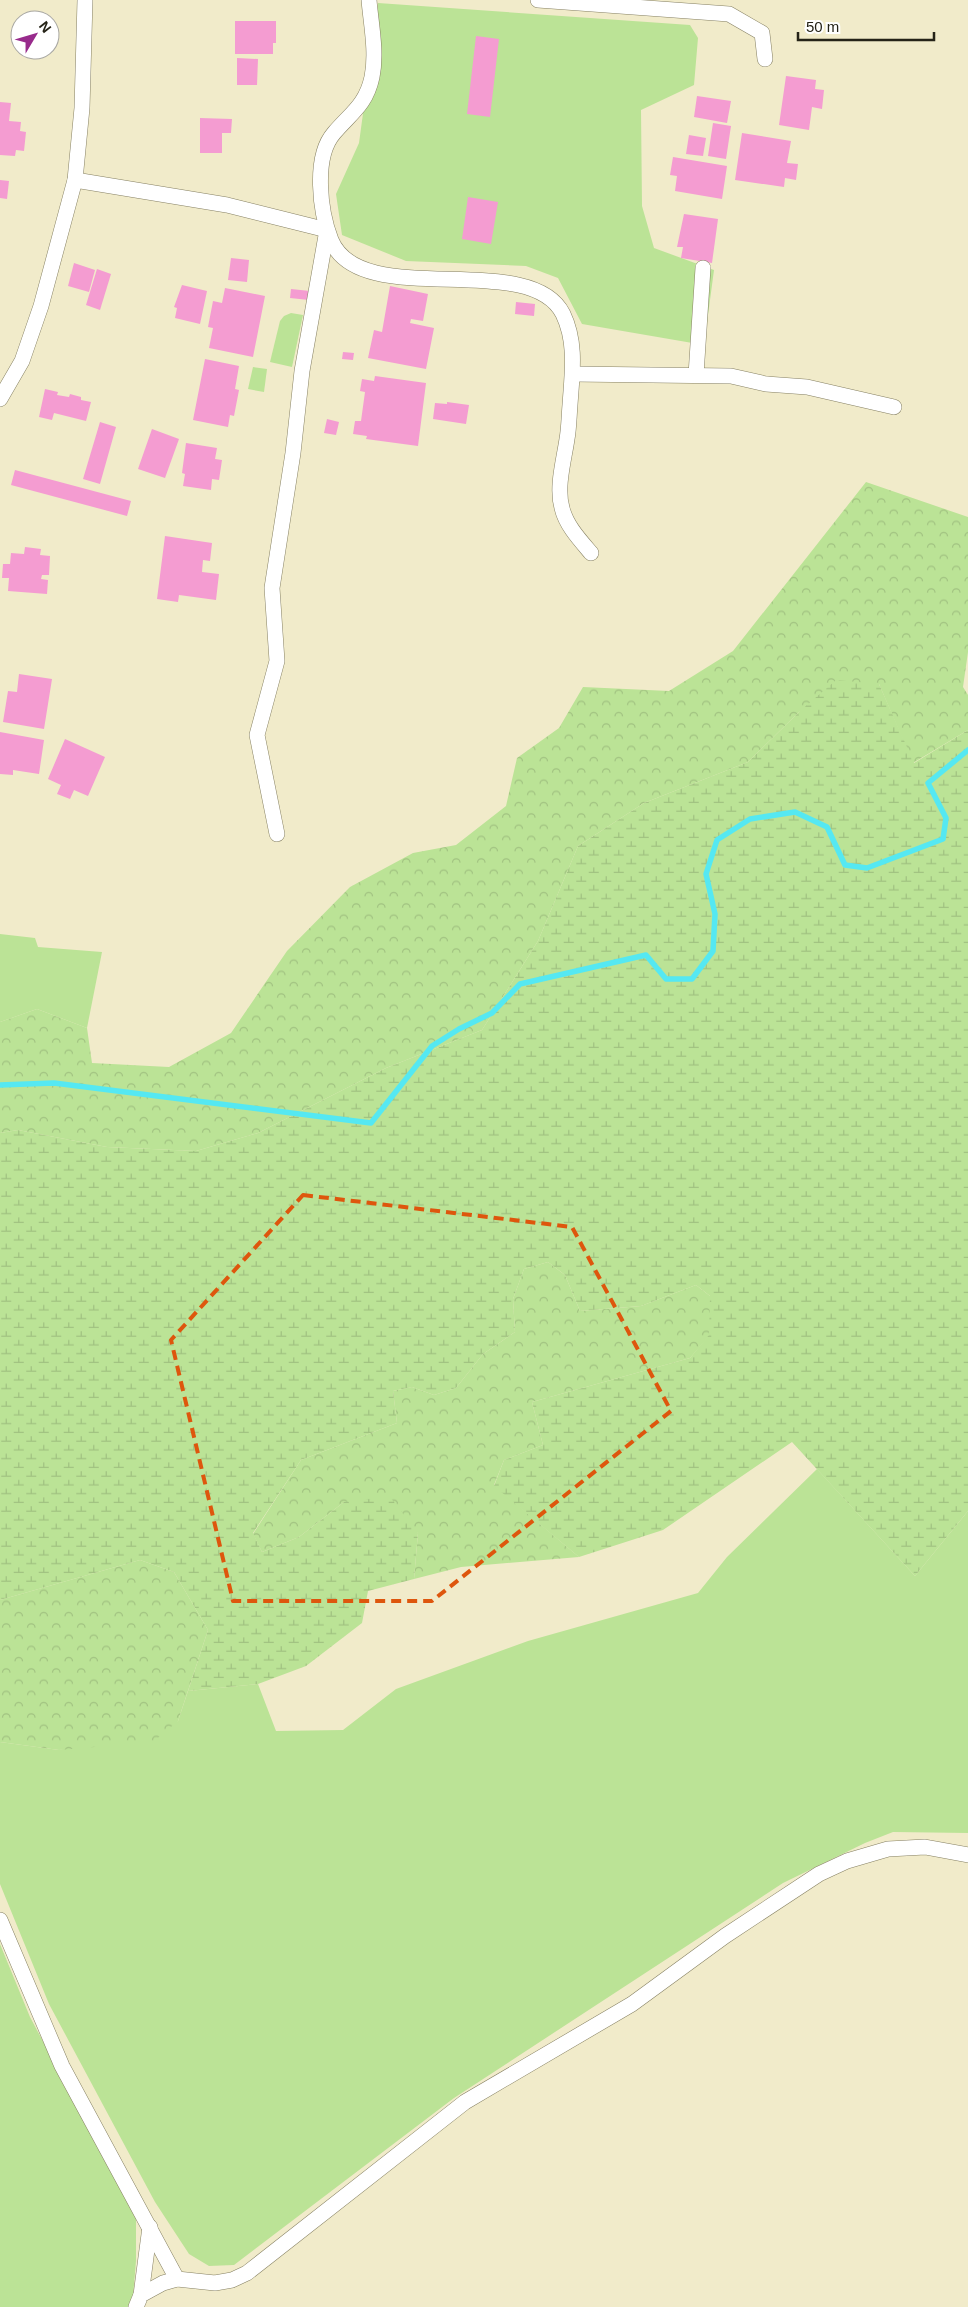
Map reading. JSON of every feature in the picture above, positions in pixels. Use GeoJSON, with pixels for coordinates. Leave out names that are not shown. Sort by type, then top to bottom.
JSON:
{"type":"FeatureCollection","features":[{"type":"Feature","properties":{"kind":"street"},"geometry":{"type":"LineString","coordinates":[[0,399],[22,360],[33,331],[74,180],[82,108],[85,0]]}},
{"type":"Feature","properties":{"kind":"street"},"geometry":{"type":"LineString","coordinates":[[369,0],[374,54],[372,76],[365,96],[354,113],[333,134],[326,147],[321,182],[321,205],[326,230],[334,247],[347,262],[371,273],[475,280],[529,288],[545,293],[555,302],[568,328],[573,351],[573,374],[567,438],[561,467],[561,507],[572,531],[591,552]]}},
{"type":"Feature","properties":{"kind":"street"},"geometry":{"type":"LineString","coordinates":[[538,0],[643,4],[728,14],[762,33],[765,59]]}},
{"type":"Feature","properties":{"kind":"street"},"geometry":{"type":"LineString","coordinates":[[74,180],[227,206],[326,230]]}},
{"type":"Feature","properties":{"kind":"street"},"geometry":{"type":"LineString","coordinates":[[277,834],[256,735],[277,662],[272,588],[293,453],[302,371],[326,230]]}},
{"type":"Feature","properties":{"kind":"street"},"geometry":{"type":"LineString","coordinates":[[696,375],[703,268]]}},
{"type":"Feature","properties":{"kind":"street"},"geometry":{"type":"LineString","coordinates":[[573,374],[731,376],[766,384],[807,387],[894,407]]}},
{"type":"Feature","properties":{"kind":"street"},"geometry":{"type":"LineString","coordinates":[[138,2301],[150,2288],[177,2278],[215,2284],[232,2280],[247,2273],[465,2102],[632,2004],[725,1936],[819,1874],[847,1861],[888,1848],[925,1847],[968,1855]]}},
{"type":"Feature","properties":{"kind":"street"},"geometry":{"type":"LineString","coordinates":[[0,1920],[62,2066],[177,2278]]}},
{"type":"Feature","properties":{"kind":"street"},"geometry":{"type":"LineString","coordinates":[[138,2301],[150,2227]]}},
{"type":"Feature","properties":{"kind":"highlighted area"},"geometry":{"type":"Polygon","coordinates":[[[303,1195],[572,1227],[671,1411],[432,1601],[233,1601],[171,1340],[303,1195]]]}},
{"type":"Feature","properties":{"kind":"green space"},"geometry":{"type":"Polygon","coordinates":[[[378,3],[690,25],[698,38],[694,85],[641,110],[642,206],[654,248],[714,270],[704,345],[582,324],[558,278],[526,266],[406,261],[342,235],[336,194],[359,143],[378,3]]]}},
{"type":"Feature","properties":{"kind":"green space"},"geometry":{"type":"Polygon","coordinates":[[[291,313],[303,315],[292,367],[270,362],[280,321],[284,316],[291,313]]]}},
{"type":"Feature","properties":{"kind":"green space"},"geometry":{"type":"Polygon","coordinates":[[[253,367],[267,369],[264,392],[248,389],[253,367]]]}},
{"type":"Feature","properties":{"kind":"green space"},"geometry":{"type":"Polygon","coordinates":[[[866,482],[968,517],[968,652],[963,687],[968,695],[968,730],[913,763],[879,684],[799,712],[748,762],[644,803],[578,846],[538,941],[482,1030],[386,1068],[258,1133],[196,1151],[107,1147],[18,1130],[0,1133],[0,1022],[37,1009],[87,1028],[92,1063],[169,1067],[231,1033],[287,951],[350,887],[413,853],[456,845],[506,806],[517,758],[559,728],[583,687],[669,691],[733,651],[866,482]]]}},
{"type":"Feature","properties":{"kind":"green space"},"geometry":{"type":"Polygon","coordinates":[[[836,680],[879,684],[914,763],[968,730],[968,1511],[915,1576],[792,1442],[663,1530],[579,1557],[494,1486],[504,1460],[543,1445],[532,1402],[690,1358],[709,1335],[710,1296],[696,1285],[641,1306],[580,1311],[565,1275],[548,1262],[524,1269],[513,1299],[515,1332],[483,1354],[456,1388],[434,1395],[412,1387],[393,1391],[397,1423],[301,1460],[253,1533],[262,1552],[299,1537],[344,1502],[390,1497],[418,1533],[414,1579],[368,1591],[362,1623],[306,1666],[258,1684],[188,1691],[208,1630],[174,1572],[140,1560],[0,1600],[0,1133],[18,1130],[107,1147],[196,1151],[258,1133],[386,1068],[482,1030],[538,941],[578,846],[644,803],[748,762],[799,712],[836,680]]]}},
{"type":"Feature","properties":{"kind":"green space"},"geometry":{"type":"Polygon","coordinates":[[[0,934],[35,938],[38,947],[102,952],[87,1028],[37,1009],[0,1022],[0,934]]]}},
{"type":"Feature","properties":{"kind":"green space"},"geometry":{"type":"Polygon","coordinates":[[[548,1262],[565,1275],[580,1311],[641,1306],[696,1285],[710,1296],[710,1335],[690,1358],[532,1402],[543,1445],[504,1460],[494,1485],[579,1557],[461,1567],[414,1579],[418,1533],[344,1502],[299,1537],[262,1552],[253,1534],[301,1460],[397,1423],[393,1391],[412,1387],[434,1395],[456,1388],[483,1354],[515,1332],[513,1299],[524,1269],[548,1262]]]}},
{"type":"Feature","properties":{"kind":"green space"},"geometry":{"type":"Polygon","coordinates":[[[817,1469],[915,1576],[968,1511],[968,1833],[893,1832],[865,1843],[783,1883],[454,2098],[234,2265],[209,2266],[189,2254],[155,2202],[49,2004],[0,1884],[0,1742],[59,1750],[178,1721],[188,1691],[258,1684],[276,1731],[343,1730],[396,1689],[528,1641],[698,1593],[727,1557],[817,1469]]]}},
{"type":"Feature","properties":{"kind":"green space"},"geometry":{"type":"Polygon","coordinates":[[[140,1560],[174,1572],[208,1630],[178,1721],[153,1742],[59,1750],[0,1742],[0,1600],[140,1560]]]}},
{"type":"Feature","properties":{"kind":"green space"},"geometry":{"type":"Polygon","coordinates":[[[0,1944],[30,2017],[136,2216],[136,2261],[133,2297],[128,2307],[0,2307],[0,1944]]]}},
{"type":"Feature","properties":{"kind":"building"},"geometry":{"type":"Polygon","coordinates":[[[235,21],[276,21],[276,43],[273,43],[273,54],[235,54],[235,21]]]}},
{"type":"Feature","properties":{"kind":"building"},"geometry":{"type":"Polygon","coordinates":[[[476,36],[499,39],[490,117],[467,114],[476,36]]]}},
{"type":"Feature","properties":{"kind":"building"},"geometry":{"type":"Polygon","coordinates":[[[237,58],[258,59],[257,85],[237,85],[237,58]]]}},
{"type":"Feature","properties":{"kind":"building"},"geometry":{"type":"Polygon","coordinates":[[[786,76],[816,80],[815,89],[824,90],[822,109],[812,107],[809,130],[779,125],[786,76]]]}},
{"type":"Feature","properties":{"kind":"building"},"geometry":{"type":"Polygon","coordinates":[[[697,96],[731,101],[727,123],[694,117],[697,96]]]}},
{"type":"Feature","properties":{"kind":"building"},"geometry":{"type":"Polygon","coordinates":[[[0,102],[11,103],[9,121],[21,122],[20,131],[26,132],[24,151],[16,150],[15,156],[0,155],[0,102]]]}},
{"type":"Feature","properties":{"kind":"building"},"geometry":{"type":"Polygon","coordinates":[[[200,118],[232,119],[231,133],[222,133],[222,153],[200,153],[200,118]]]}},
{"type":"Feature","properties":{"kind":"building"},"geometry":{"type":"Polygon","coordinates":[[[713,123],[731,126],[726,159],[708,156],[713,123]]]}},
{"type":"Feature","properties":{"kind":"building"},"geometry":{"type":"Polygon","coordinates":[[[742,133],[791,141],[787,163],[798,164],[796,180],[785,178],[784,187],[735,180],[742,133]]]}},
{"type":"Feature","properties":{"kind":"building"},"geometry":{"type":"Polygon","coordinates":[[[689,135],[706,138],[703,156],[686,154],[689,135]]]}},
{"type":"Feature","properties":{"kind":"building"},"geometry":{"type":"Polygon","coordinates":[[[673,157],[727,166],[722,199],[675,191],[677,176],[670,175],[673,157]]]}},
{"type":"Feature","properties":{"kind":"building"},"geometry":{"type":"Polygon","coordinates":[[[0,180],[9,181],[7,199],[0,198],[0,180]]]}},
{"type":"Feature","properties":{"kind":"building"},"geometry":{"type":"Polygon","coordinates":[[[468,197],[498,202],[491,244],[462,239],[468,197]]]}},
{"type":"Feature","properties":{"kind":"building"},"geometry":{"type":"Polygon","coordinates":[[[684,214],[718,219],[712,263],[681,258],[683,247],[677,247],[684,214]]]}},
{"type":"Feature","properties":{"kind":"building"},"geometry":{"type":"Polygon","coordinates":[[[231,258],[249,260],[247,282],[228,280],[231,258]]]}},
{"type":"Feature","properties":{"kind":"building"},"geometry":{"type":"Polygon","coordinates":[[[74,263],[95,270],[89,292],[68,286],[74,263]]]}},
{"type":"Feature","properties":{"kind":"building"},"geometry":{"type":"Polygon","coordinates":[[[97,269],[111,274],[100,310],[86,305],[97,269]]]}},
{"type":"Feature","properties":{"kind":"building"},"geometry":{"type":"Polygon","coordinates":[[[182,285],[207,291],[200,324],[175,318],[177,308],[174,307],[182,285]]]}},
{"type":"Feature","properties":{"kind":"building"},"geometry":{"type":"Polygon","coordinates":[[[390,286],[428,294],[423,321],[411,319],[410,323],[434,328],[426,369],[368,358],[374,330],[382,332],[390,286]]]}},
{"type":"Feature","properties":{"kind":"building"},"geometry":{"type":"Polygon","coordinates":[[[225,288],[265,296],[253,357],[209,348],[213,328],[208,327],[213,301],[222,303],[225,288]]]}},
{"type":"Feature","properties":{"kind":"building"},"geometry":{"type":"Polygon","coordinates":[[[291,289],[310,291],[309,300],[290,298],[291,289]]]}},
{"type":"Feature","properties":{"kind":"building"},"geometry":{"type":"Polygon","coordinates":[[[516,302],[535,304],[534,316],[515,314],[516,302]]]}},
{"type":"Feature","properties":{"kind":"building"},"geometry":{"type":"Polygon","coordinates":[[[343,352],[354,353],[353,360],[342,359],[343,352]]]}},
{"type":"Feature","properties":{"kind":"building"},"geometry":{"type":"Polygon","coordinates":[[[205,359],[239,366],[235,389],[239,390],[234,416],[230,415],[228,427],[193,420],[205,359]]]}},
{"type":"Feature","properties":{"kind":"building"},"geometry":{"type":"Polygon","coordinates":[[[375,376],[426,383],[418,446],[366,439],[367,436],[353,434],[355,421],[361,421],[365,392],[360,391],[362,379],[374,381],[375,376]]]}},
{"type":"Feature","properties":{"kind":"building"},"geometry":{"type":"Polygon","coordinates":[[[45,389],[58,392],[57,395],[69,397],[70,394],[81,397],[81,400],[91,402],[86,421],[54,413],[52,420],[39,417],[45,389]]]}},
{"type":"Feature","properties":{"kind":"building"},"geometry":{"type":"Polygon","coordinates":[[[447,402],[469,405],[466,424],[433,419],[435,403],[447,404],[447,402]]]}},
{"type":"Feature","properties":{"kind":"building"},"geometry":{"type":"Polygon","coordinates":[[[327,419],[339,422],[336,435],[324,433],[327,419]]]}},
{"type":"Feature","properties":{"kind":"building"},"geometry":{"type":"Polygon","coordinates":[[[100,422],[116,427],[100,484],[83,479],[100,422]]]}},
{"type":"Feature","properties":{"kind":"building"},"geometry":{"type":"Polygon","coordinates":[[[152,429],[179,439],[165,478],[138,469],[152,429]]]}},
{"type":"Feature","properties":{"kind":"building"},"geometry":{"type":"Polygon","coordinates":[[[186,443],[217,448],[215,459],[222,460],[219,480],[212,479],[211,490],[183,486],[185,474],[182,473],[186,443]]]}},
{"type":"Feature","properties":{"kind":"building"},"geometry":{"type":"Polygon","coordinates":[[[15,470],[131,501],[127,516],[11,485],[15,470]]]}},
{"type":"Feature","properties":{"kind":"building"},"geometry":{"type":"Polygon","coordinates":[[[165,536],[212,543],[210,561],[203,560],[202,572],[219,574],[216,600],[179,595],[178,602],[157,599],[165,536]]]}},
{"type":"Feature","properties":{"kind":"building"},"geometry":{"type":"Polygon","coordinates":[[[25,547],[41,549],[40,555],[50,556],[49,575],[42,575],[41,579],[48,580],[47,594],[8,591],[9,578],[2,578],[3,564],[10,564],[11,553],[24,554],[25,547]]]}},
{"type":"Feature","properties":{"kind":"building"},"geometry":{"type":"Polygon","coordinates":[[[19,674],[52,679],[44,729],[3,722],[8,691],[17,692],[19,674]]]}},
{"type":"Feature","properties":{"kind":"building"},"geometry":{"type":"Polygon","coordinates":[[[0,732],[44,740],[39,774],[13,770],[13,775],[0,774],[0,732]]]}},
{"type":"Feature","properties":{"kind":"building"},"geometry":{"type":"Polygon","coordinates":[[[65,739],[105,757],[88,796],[74,790],[70,799],[57,794],[61,785],[48,779],[65,739]]]}},
{"type":"Feature","properties":{"kind":"waterway"},"geometry":{"type":"LineString","coordinates":[[0,1085],[54,1083],[371,1123],[432,1046],[459,1029],[492,1013],[520,984],[646,955],[666,979],[692,979],[713,951],[715,914],[706,874],[717,840],[750,819],[795,812],[827,827],[845,865],[867,868],[943,839],[946,818],[928,783],[968,750]]}}]}
